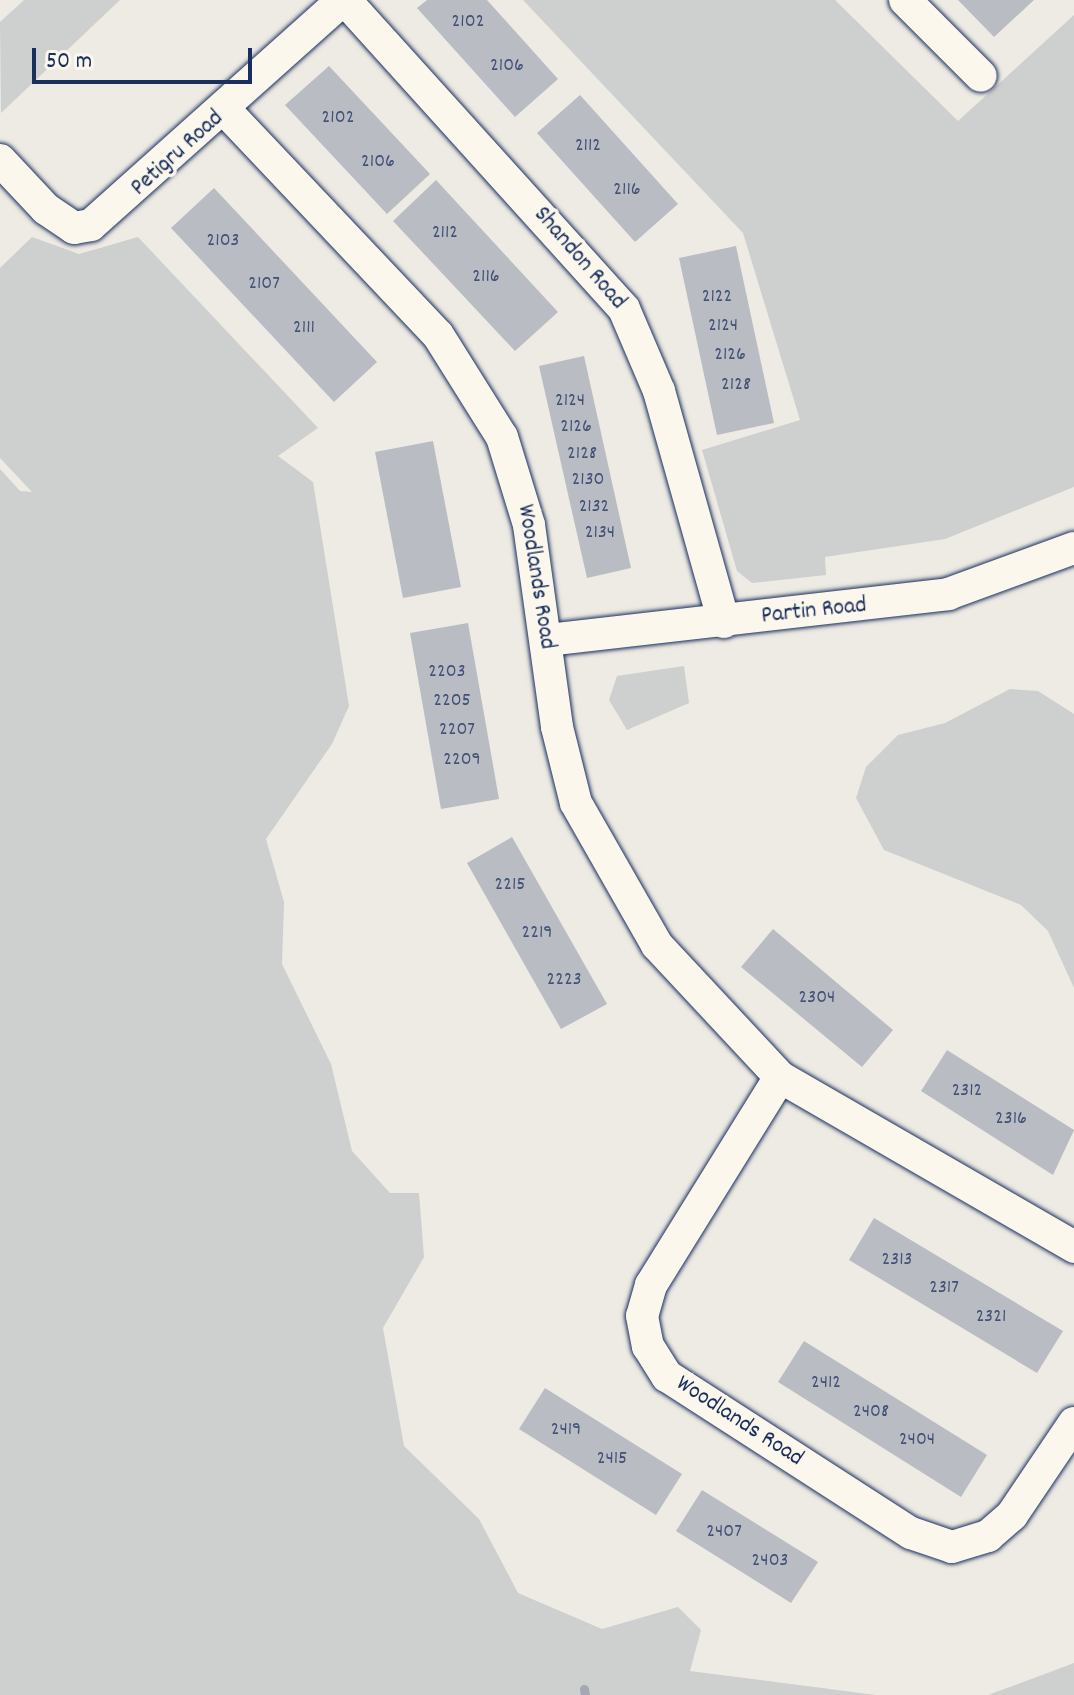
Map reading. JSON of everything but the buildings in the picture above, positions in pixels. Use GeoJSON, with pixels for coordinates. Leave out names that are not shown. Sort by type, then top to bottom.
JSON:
{"type":"FeatureCollection","features":[{"type":"Feature","properties":{"kind":"street","name":"Petigru Road"},"geometry":{"type":"LineString","coordinates":[[0,160],[74,228],[106,217],[226,111],[344,0]]}},
{"type":"Feature","properties":{"kind":"street","name":"Shandon Road"},"geometry":{"type":"LineString","coordinates":[[344,0],[624,309],[659,391],[724,622]]}},
{"type":"Feature","properties":{"kind":"street"},"geometry":{"type":"LineString","coordinates":[[905,0],[981,76]]}},
{"type":"Feature","properties":{"kind":"street","name":"Woodlands Road"},"geometry":{"type":"LineString","coordinates":[[226,111],[438,335],[474,385],[519,481],[547,640],[557,727],[576,803],[609,868],[657,945],[780,1077],[1074,1247]]}},
{"type":"Feature","properties":{"kind":"street","name":"Partin Road"},"geometry":{"type":"LineString","coordinates":[[547,640],[948,594],[1074,548]]}},
{"type":"Feature","properties":{"kind":"street","name":"Woodlands Road"},"geometry":{"type":"LineString","coordinates":[[780,1077],[651,1285],[642,1316],[648,1346],[667,1376],[911,1533],[952,1547],[988,1536],[1012,1515],[1074,1423]]}},
{"type":"Feature","properties":{"kind":"shaded area"},"geometry":{"type":"Polygon","coordinates":[[[24,0],[120,0],[1,113],[0,22],[24,0]]]}},
{"type":"Feature","properties":{"kind":"shaded area"},"geometry":{"type":"Polygon","coordinates":[[[523,0],[835,0],[958,121],[1074,15],[1074,487],[945,539],[825,557],[826,575],[752,583],[737,571],[702,450],[800,420],[743,233],[523,0]]]}},
{"type":"Feature","properties":{"kind":"shaded area"},"geometry":{"type":"Polygon","coordinates":[[[32,237],[79,254],[138,237],[318,428],[278,456],[313,482],[349,706],[332,744],[266,839],[284,902],[282,964],[331,1064],[352,1151],[390,1193],[419,1193],[424,1257],[383,1328],[404,1446],[479,1519],[518,1593],[602,1629],[678,1607],[701,1630],[690,1671],[876,1695],[0,1695],[0,469],[20,491],[32,492],[0,458],[0,268],[32,237]]]}},
{"type":"Feature","properties":{"kind":"shaded area"},"geometry":{"type":"Polygon","coordinates":[[[684,666],[689,703],[627,730],[609,700],[617,676],[684,666]]]}},
{"type":"Feature","properties":{"kind":"shaded area"},"geometry":{"type":"Polygon","coordinates":[[[1010,689],[1038,691],[1074,714],[1074,988],[1048,931],[1021,905],[884,850],[856,798],[866,767],[898,735],[945,723],[1010,689]]]}},
{"type":"Feature","properties":{"kind":"shaded area"},"geometry":{"type":"Polygon","coordinates":[[[1074,1663],[1074,1695],[988,1695],[1007,1688],[1074,1663]]]}},
{"type":"Feature","properties":{"kind":"waterway"},"geometry":{"type":"LineString","coordinates":[[584,1689],[585,1695]]}}]}
